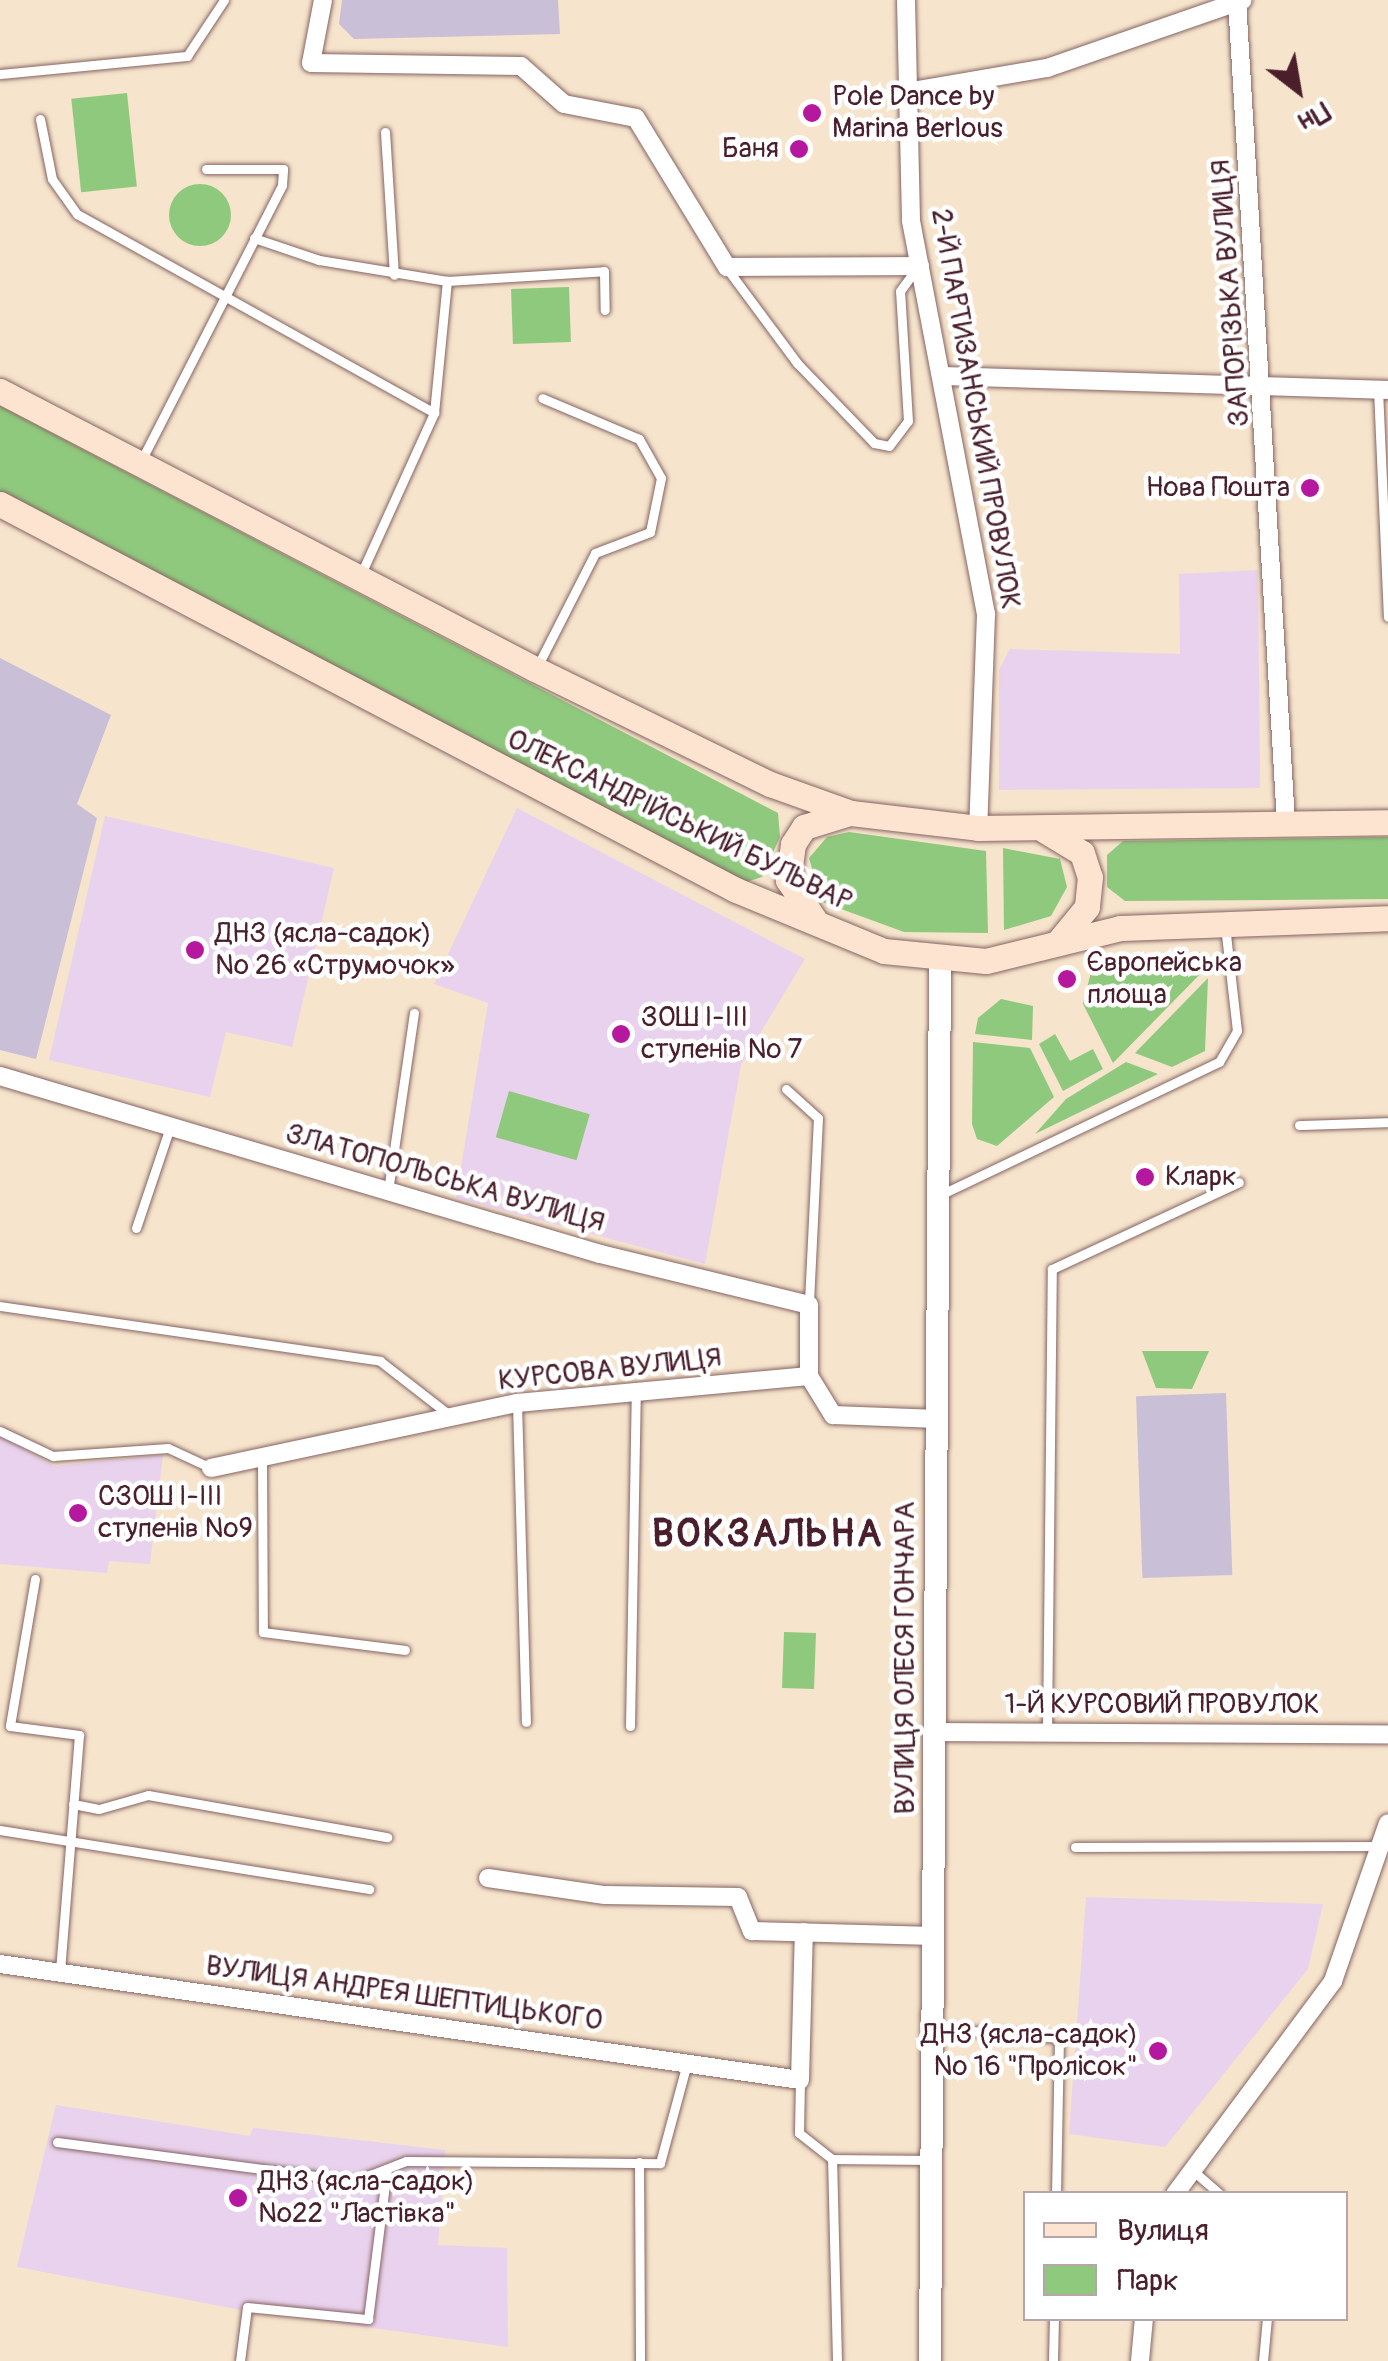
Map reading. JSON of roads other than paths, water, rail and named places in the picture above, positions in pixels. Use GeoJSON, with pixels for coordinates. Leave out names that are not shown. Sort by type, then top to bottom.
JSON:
{"type":"FeatureCollection","features":[{"type":"Feature","properties":{"kind":"main road"},"geometry":{"type":"LineString","coordinates":[[0,391],[535,669],[770,784],[851,814],[978,828],[1388,822]]}},
{"type":"Feature","properties":{"kind":"main road","name":"ОЛЕКСАНДРІЙСЬКИЙ БУЛЬВАР"},"geometry":{"type":"LineString","coordinates":[[0,504],[824,928],[884,950],[986,960],[1059,942],[1224,923],[1388,918]]}},
{"type":"Feature","properties":{"kind":"main road"},"geometry":{"type":"LineString","coordinates":[[824,928],[796,902],[788,860],[804,827],[851,814]]}},
{"type":"Feature","properties":{"kind":"main road"},"geometry":{"type":"LineString","coordinates":[[1040,828],[1068,840],[1090,876],[1088,907],[1059,942]]}},
{"type":"Feature","properties":{"kind":"street"},"geometry":{"type":"LineString","coordinates":[[323,0],[311,63],[521,66],[564,104],[636,118],[726,267],[920,266]]}},
{"type":"Feature","properties":{"kind":"street","name":"2-Й ПАРТИЗАНСЬКИЙ ПРОВУЛОК"},"geometry":{"type":"LineString","coordinates":[[906,0],[906,92],[920,266],[944,376],[986,614],[978,828]]}},
{"type":"Feature","properties":{"kind":"street"},"geometry":{"type":"LineString","coordinates":[[906,92],[1047,68],[1239,0]]}},
{"type":"Feature","properties":{"kind":"street","name":"ЗАПОРІЗЬКА ВУЛИЦЯ"},"geometry":{"type":"LineString","coordinates":[[1239,0],[1267,384],[1286,822]]}},
{"type":"Feature","properties":{"kind":"street"},"geometry":{"type":"LineString","coordinates":[[944,376],[1383,390]]}},
{"type":"Feature","properties":{"kind":"street","name":"ВУЛИЦЯ ОЛЕСЯ ГОНЧАРА"},"geometry":{"type":"LineString","coordinates":[[930,2361],[942,1194],[940,956]]}},
{"type":"Feature","properties":{"kind":"street","name":"ЗЛАТОПОЛЬСЬКА ВУЛИЦЯ"},"geometry":{"type":"LineString","coordinates":[[0,1076],[388,1194],[810,1305]]}},
{"type":"Feature","properties":{"kind":"street"},"geometry":{"type":"LineString","coordinates":[[810,1305],[810,1376],[832,1416],[938,1419]]}},
{"type":"Feature","properties":{"kind":"street","name":"КУРСОВА ВУЛИЦЯ"},"geometry":{"type":"LineString","coordinates":[[211,1468],[516,1403],[636,1395],[810,1376]]}},
{"type":"Feature","properties":{"kind":"street","name":"1-Й КУРСОВИЙ ПРОВУЛОК"},"geometry":{"type":"LineString","coordinates":[[937,1732],[1388,1734]]}},
{"type":"Feature","properties":{"kind":"street"},"geometry":{"type":"LineString","coordinates":[[1177,2191],[1189,2168],[1332,1981],[1388,1823]]}},
{"type":"Feature","properties":{"kind":"street"},"geometry":{"type":"LineString","coordinates":[[488,1878],[605,1895],[738,1897],[752,1931],[934,1936]]}},
{"type":"Feature","properties":{"kind":"street"},"geometry":{"type":"LineString","coordinates":[[800,2080],[804,1932]]}},
{"type":"Feature","properties":{"kind":"street","name":"ВУЛИЦЯ АНДРЕЯ ШЕПТИЦЬКОГО"},"geometry":{"type":"LineString","coordinates":[[0,1964],[800,2080]]}},
{"type":"Feature","properties":{"kind":"street"},"geometry":{"type":"LineString","coordinates":[[1140,2361],[1144,2321]]}},
{"type":"Feature","properties":{"kind":"lane"},"geometry":{"type":"LineString","coordinates":[[0,74],[187,56],[224,0]]}},
{"type":"Feature","properties":{"kind":"lane"},"geometry":{"type":"LineString","coordinates":[[40,119],[52,179],[77,214],[434,413]]}},
{"type":"Feature","properties":{"kind":"lane"},"geometry":{"type":"LineString","coordinates":[[385,132],[394,276]]}},
{"type":"Feature","properties":{"kind":"lane"},"geometry":{"type":"LineString","coordinates":[[140,463],[254,238],[283,169],[206,170]]}},
{"type":"Feature","properties":{"kind":"lane"},"geometry":{"type":"LineString","coordinates":[[254,238],[394,276],[447,281],[604,270],[605,310]]}},
{"type":"Feature","properties":{"kind":"lane"},"geometry":{"type":"LineString","coordinates":[[726,267],[798,363],[874,443],[889,446],[908,421],[900,291],[920,266]]}},
{"type":"Feature","properties":{"kind":"lane"},"geometry":{"type":"LineString","coordinates":[[360,577],[434,413],[447,281]]}},
{"type":"Feature","properties":{"kind":"lane"},"geometry":{"type":"LineString","coordinates":[[1383,390],[1379,444],[1388,617]]}},
{"type":"Feature","properties":{"kind":"lane"},"geometry":{"type":"LineString","coordinates":[[535,669],[595,553],[650,532],[660,478],[639,439],[542,398]]}},
{"type":"Feature","properties":{"kind":"lane"},"geometry":{"type":"LineString","coordinates":[[1379,444],[1388,457]]}},
{"type":"Feature","properties":{"kind":"lane"},"geometry":{"type":"LineString","coordinates":[[942,1194],[1219,1062],[1237,1031],[1224,923]]}},
{"type":"Feature","properties":{"kind":"lane"},"geometry":{"type":"LineString","coordinates":[[388,1194],[414,1014]]}},
{"type":"Feature","properties":{"kind":"lane"},"geometry":{"type":"LineString","coordinates":[[786,1089],[818,1118],[810,1305]]}},
{"type":"Feature","properties":{"kind":"lane"},"geometry":{"type":"LineString","coordinates":[[1299,1125],[1388,1122]]}},
{"type":"Feature","properties":{"kind":"lane"},"geometry":{"type":"LineString","coordinates":[[136,1228],[171,1125]]}},
{"type":"Feature","properties":{"kind":"lane"},"geometry":{"type":"LineString","coordinates":[[1047,1732],[1052,1269],[1239,1182]]}},
{"type":"Feature","properties":{"kind":"lane"},"geometry":{"type":"LineString","coordinates":[[0,1306],[380,1361],[454,1419]]}},
{"type":"Feature","properties":{"kind":"lane"},"geometry":{"type":"LineString","coordinates":[[630,1726],[636,1395]]}},
{"type":"Feature","properties":{"kind":"lane"},"geometry":{"type":"LineString","coordinates":[[516,1403],[526,1722]]}},
{"type":"Feature","properties":{"kind":"lane"},"geometry":{"type":"LineString","coordinates":[[0,1431],[54,1456],[168,1448],[211,1468]]}},
{"type":"Feature","properties":{"kind":"lane"},"geometry":{"type":"LineString","coordinates":[[262,1459],[263,1632],[405,1650]]}},
{"type":"Feature","properties":{"kind":"lane"},"geometry":{"type":"LineString","coordinates":[[35,1578],[10,1726],[78,1735],[60,1971]]}},
{"type":"Feature","properties":{"kind":"lane"},"geometry":{"type":"LineString","coordinates":[[73,1804],[100,1809],[148,1795],[388,1837]]}},
{"type":"Feature","properties":{"kind":"lane"},"geometry":{"type":"LineString","coordinates":[[0,1830],[369,1889]]}},
{"type":"Feature","properties":{"kind":"lane"},"geometry":{"type":"LineString","coordinates":[[1076,1847],[1380,1846]]}},
{"type":"Feature","properties":{"kind":"lane"},"geometry":{"type":"LineString","coordinates":[[933,2028],[1059,2038],[1056,2191]]}},
{"type":"Feature","properties":{"kind":"lane"},"geometry":{"type":"LineString","coordinates":[[58,2142],[355,2181],[406,2161],[660,2163],[687,2063]]}},
{"type":"Feature","properties":{"kind":"lane"},"geometry":{"type":"LineString","coordinates":[[800,2080],[799,2133],[832,2160],[931,2160]]}},
{"type":"Feature","properties":{"kind":"lane"},"geometry":{"type":"LineString","coordinates":[[832,2160],[837,2361]]}},
{"type":"Feature","properties":{"kind":"lane"},"geometry":{"type":"LineString","coordinates":[[639,2162],[640,2361]]}},
{"type":"Feature","properties":{"kind":"lane"},"geometry":{"type":"LineString","coordinates":[[1189,2168],[1216,2191]]}},
{"type":"Feature","properties":{"kind":"lane"},"geometry":{"type":"LineString","coordinates":[[240,2361],[247,2307],[368,2318],[387,2169]]}},
{"type":"Feature","properties":{"kind":"lane"},"geometry":{"type":"LineString","coordinates":[[1053,2361],[1054,2321]]}},
{"type":"Feature","properties":{"kind":"lane"},"geometry":{"type":"LineString","coordinates":[[1263,2361],[1267,2321]]}},
{"type":"Feature","properties":{"kind":"place","name":"Pole Dance by Marina Berlous"},"geometry":{"type":"Point","coordinates":[812,113]}},
{"type":"Feature","properties":{"kind":"place","name":"Баня"},"geometry":{"type":"Point","coordinates":[799,149]}},
{"type":"Feature","properties":{"kind":"place","name":"Нова Пошта"},"geometry":{"type":"Point","coordinates":[1310,488]}},
{"type":"Feature","properties":{"kind":"place","name":"ДНЗ (ясла-садок) № 26 «Струмочок»"},"geometry":{"type":"Point","coordinates":[195,950]}},
{"type":"Feature","properties":{"kind":"place","name":"Європейська площа"},"geometry":{"type":"Point","coordinates":[1067,979]}},
{"type":"Feature","properties":{"kind":"place","name":"ЗОШ І-ІІІ ступенів № 7"},"geometry":{"type":"Point","coordinates":[621,1034]}},
{"type":"Feature","properties":{"kind":"place","name":"Кларк"},"geometry":{"type":"Point","coordinates":[1145,1177]}},
{"type":"Feature","properties":{"kind":"place","name":"СЗОШ І-ІІІ ступенів №9"},"geometry":{"type":"Point","coordinates":[78,1513]}},
{"type":"Feature","properties":{"kind":"place","name":"ДНЗ (ясла-садок) № 16 \"Пролісок\""},"geometry":{"type":"Point","coordinates":[1158,2051]}},
{"type":"Feature","properties":{"kind":"place","name":"ДНЗ (ясла-садок) №22 \"Ластівка\""},"geometry":{"type":"Point","coordinates":[238,2198]}},
{"type":"Feature","properties":{"kind":"district","name":"ВОКЗАЛЬНА"},"geometry":{"type":"Point","coordinates":[768,1535]}}]}
